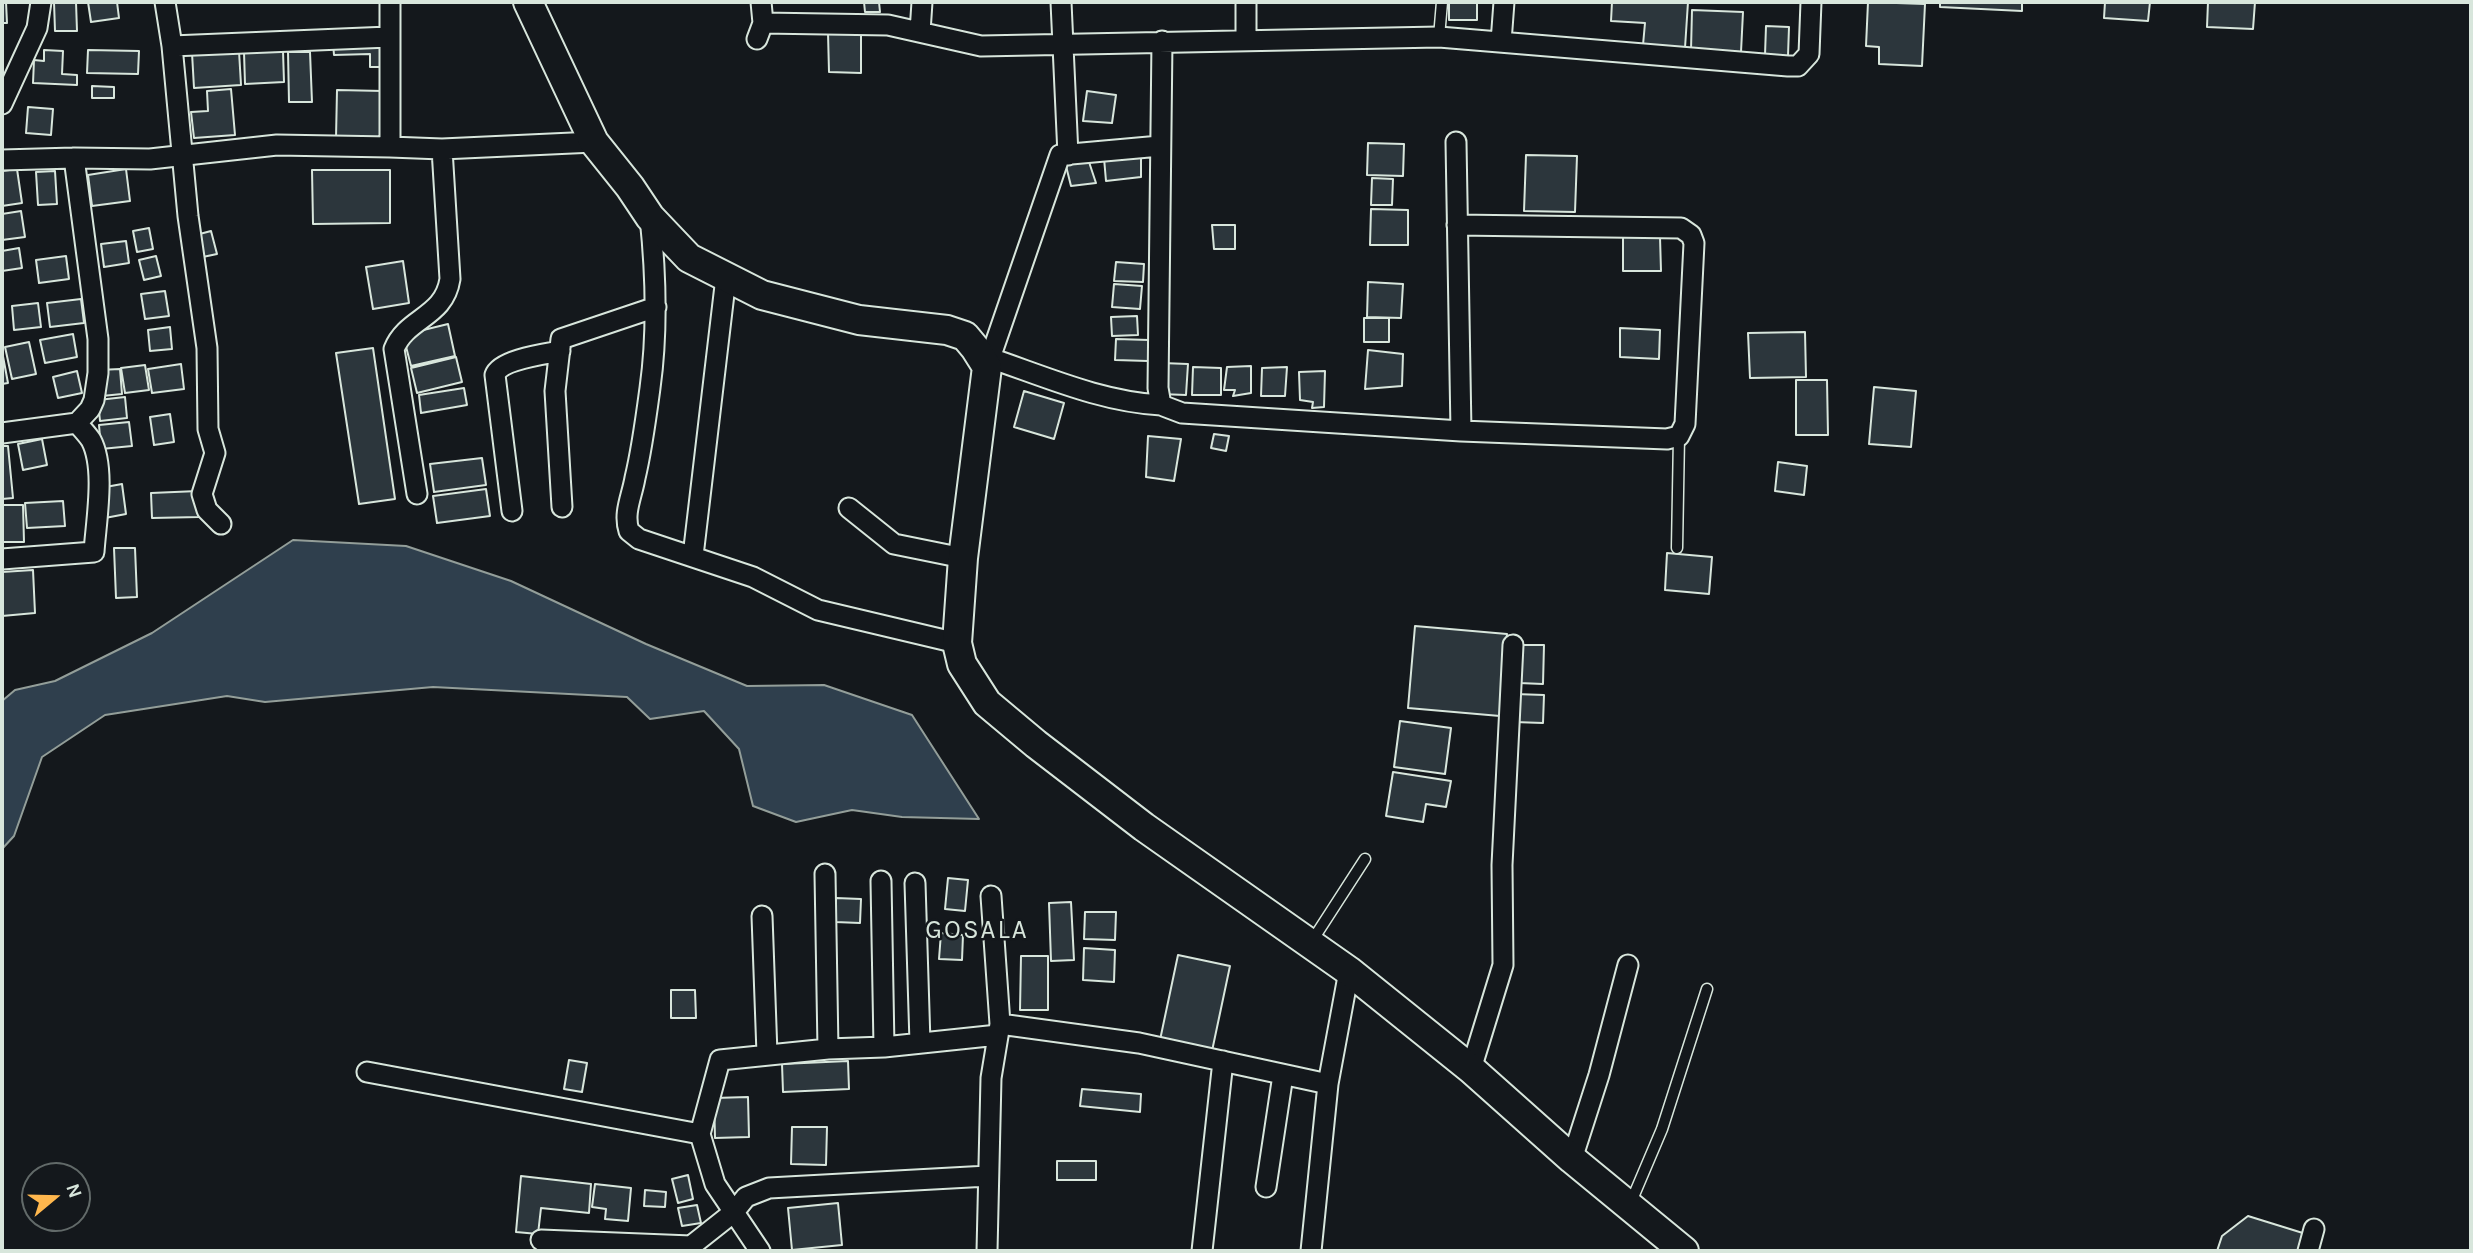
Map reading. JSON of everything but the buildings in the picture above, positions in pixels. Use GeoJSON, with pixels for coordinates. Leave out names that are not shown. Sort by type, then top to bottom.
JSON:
{"type":"FeatureCollection","features":[{"type":"Feature","properties":{"kind":"main road"},"geometry":{"type":"LineString","coordinates":[[528,2],[594,142],[650,217],[688,258],[762,295],[859,320],[947,330],[965,336],[988,363],[963,558],[957,643],[962,664],[987,703],[1144,827],[1349,971],[1471,1069],[1572,1159],[1684,1251]]}},
{"type":"Feature","properties":{"kind":"street"},"geometry":{"type":"LineString","coordinates":[[2,104],[37,28],[41,2]]}},
{"type":"Feature","properties":{"kind":"street"},"geometry":{"type":"LineString","coordinates":[[165,2],[172,46],[188,216],[207,348],[208,429],[215,453],[202,494],[207,510],[220,524]]}},
{"type":"Feature","properties":{"kind":"street"},"geometry":{"type":"LineString","coordinates":[[390,2],[390,147]]}},
{"type":"Feature","properties":{"kind":"street"},"geometry":{"type":"LineString","coordinates":[[761,2],[760,31],[888,24],[981,46],[1439,37],[1798,66],[1809,54],[1811,2]]}},
{"type":"Feature","properties":{"kind":"street"},"geometry":{"type":"LineString","coordinates":[[920,32],[922,2]]}},
{"type":"Feature","properties":{"kind":"street"},"geometry":{"type":"LineString","coordinates":[[1061,2],[1068,155]]}},
{"type":"Feature","properties":{"kind":"street"},"geometry":{"type":"LineString","coordinates":[[1245,40],[1246,2]]}},
{"type":"Feature","properties":{"kind":"street"},"geometry":{"type":"LineString","coordinates":[[1501,42],[1504,2]]}},
{"type":"Feature","properties":{"kind":"street"},"geometry":{"type":"LineString","coordinates":[[172,46],[389,37]]}},
{"type":"Feature","properties":{"kind":"street"},"geometry":{"type":"LineString","coordinates":[[1161,405],[1157,388],[1162,41]]}},
{"type":"Feature","properties":{"kind":"street"},"geometry":{"type":"LineString","coordinates":[[2,160],[150,159],[277,145],[443,149],[594,142]]}},
{"type":"Feature","properties":{"kind":"street"},"geometry":{"type":"LineString","coordinates":[[1456,142],[1461,431]]}},
{"type":"Feature","properties":{"kind":"street"},"geometry":{"type":"LineString","coordinates":[[1160,146],[1060,155],[988,363],[1100,395],[1161,405],[1182,413],[1461,431],[1667,439],[1679,436],[1685,424],[1694,243],[1691,234],[1681,228],[1457,225]]}},
{"type":"Feature","properties":{"kind":"street"},"geometry":{"type":"LineString","coordinates":[[417,494],[394,349],[404,332],[441,304],[448,292],[450,279],[443,149]]}},
{"type":"Feature","properties":{"kind":"street"},"geometry":{"type":"LineString","coordinates":[[2,433],[77,423],[90,409],[94,400],[98,373],[98,339],[74,158]]}},
{"type":"Feature","properties":{"kind":"street"},"geometry":{"type":"LineString","coordinates":[[650,217],[656,307],[650,387],[626,522],[629,531],[639,539],[753,577],[818,610],[957,643]]}},
{"type":"Feature","properties":{"kind":"street"},"geometry":{"type":"LineString","coordinates":[[693,556],[726,277]]}},
{"type":"Feature","properties":{"kind":"street"},"geometry":{"type":"LineString","coordinates":[[562,508],[555,391],[561,339],[656,307]]}},
{"type":"Feature","properties":{"kind":"street"},"geometry":{"type":"LineString","coordinates":[[512,511],[495,375],[497,369],[505,364],[560,351]]}},
{"type":"Feature","properties":{"kind":"street"},"geometry":{"type":"LineString","coordinates":[[2,559],[94,552],[98,470],[91,441],[77,423]]}},
{"type":"Feature","properties":{"kind":"street"},"geometry":{"type":"LineString","coordinates":[[849,508],[894,544],[963,558]]}},
{"type":"Feature","properties":{"kind":"street"},"geometry":{"type":"LineString","coordinates":[[1471,1069],[1503,965],[1502,865],[1513,645]]}},
{"type":"Feature","properties":{"kind":"street"},"geometry":{"type":"LineString","coordinates":[[825,874],[828,1049]]}},
{"type":"Feature","properties":{"kind":"street"},"geometry":{"type":"LineString","coordinates":[[881,881],[884,1047]]}},
{"type":"Feature","properties":{"kind":"street"},"geometry":{"type":"LineString","coordinates":[[915,883],[920,1043]]}},
{"type":"Feature","properties":{"kind":"street"},"geometry":{"type":"LineString","coordinates":[[987,1251],[991,1078],[999,1029],[991,896]]}},
{"type":"Feature","properties":{"kind":"street"},"geometry":{"type":"LineString","coordinates":[[762,916],[767,1054]]}},
{"type":"Feature","properties":{"kind":"street"},"geometry":{"type":"LineString","coordinates":[[1572,1159],[1599,1075],[1628,965]]}},
{"type":"Feature","properties":{"kind":"street"},"geometry":{"type":"LineString","coordinates":[[1319,1250],[1319,1156],[1328,1084],[1349,971]]}},
{"type":"Feature","properties":{"kind":"street"},"geometry":{"type":"LineString","coordinates":[[760,1251],[715,1184],[700,1133],[720,1060],[920,1043],[999,1029],[1139,1043],[1328,1084]]}},
{"type":"Feature","properties":{"kind":"street"},"geometry":{"type":"LineString","coordinates":[[1202,1251],[1223,1061]]}},
{"type":"Feature","properties":{"kind":"street"},"geometry":{"type":"LineString","coordinates":[[367,1072],[700,1133]]}},
{"type":"Feature","properties":{"kind":"street"},"geometry":{"type":"LineString","coordinates":[[1266,1187],[1283,1075]]}},
{"type":"Feature","properties":{"kind":"street"},"geometry":{"type":"LineString","coordinates":[[541,1240],[692,1249],[734,1212],[746,1197],[769,1188],[988,1176]]}},
{"type":"Feature","properties":{"kind":"street"},"geometry":{"type":"LineString","coordinates":[[2308,1251],[2314,1229]]}},
{"type":"Feature","properties":{"kind":"lane"},"geometry":{"type":"LineString","coordinates":[[1439,37],[1442,2]]}},
{"type":"Feature","properties":{"kind":"lane"},"geometry":{"type":"LineString","coordinates":[[1676,548],[1679,436]]}},
{"type":"Feature","properties":{"kind":"lane"},"geometry":{"type":"LineString","coordinates":[[1310,944],[1365,859]]}},
{"type":"Feature","properties":{"kind":"lane"},"geometry":{"type":"LineString","coordinates":[[1629,1206],[1662,1129],[1707,989]]}},
{"type":"Feature","properties":{"kind":"water"},"geometry":{"type":"Polygon","coordinates":[[[293,540],[406,546],[511,581],[646,644],[747,686],[824,685],[912,715],[979,819],[902,817],[852,810],[796,822],[753,806],[739,749],[704,711],[650,719],[627,697],[433,687],[265,702],[227,696],[105,715],[42,757],[14,836],[2,849],[2,701],[15,690],[55,681],[152,633],[293,540]]]}},
{"type":"Feature","properties":{"kind":"district","name":"GOSALA"},"geometry":{"type":"Point","coordinates":[977,931]}}]}
